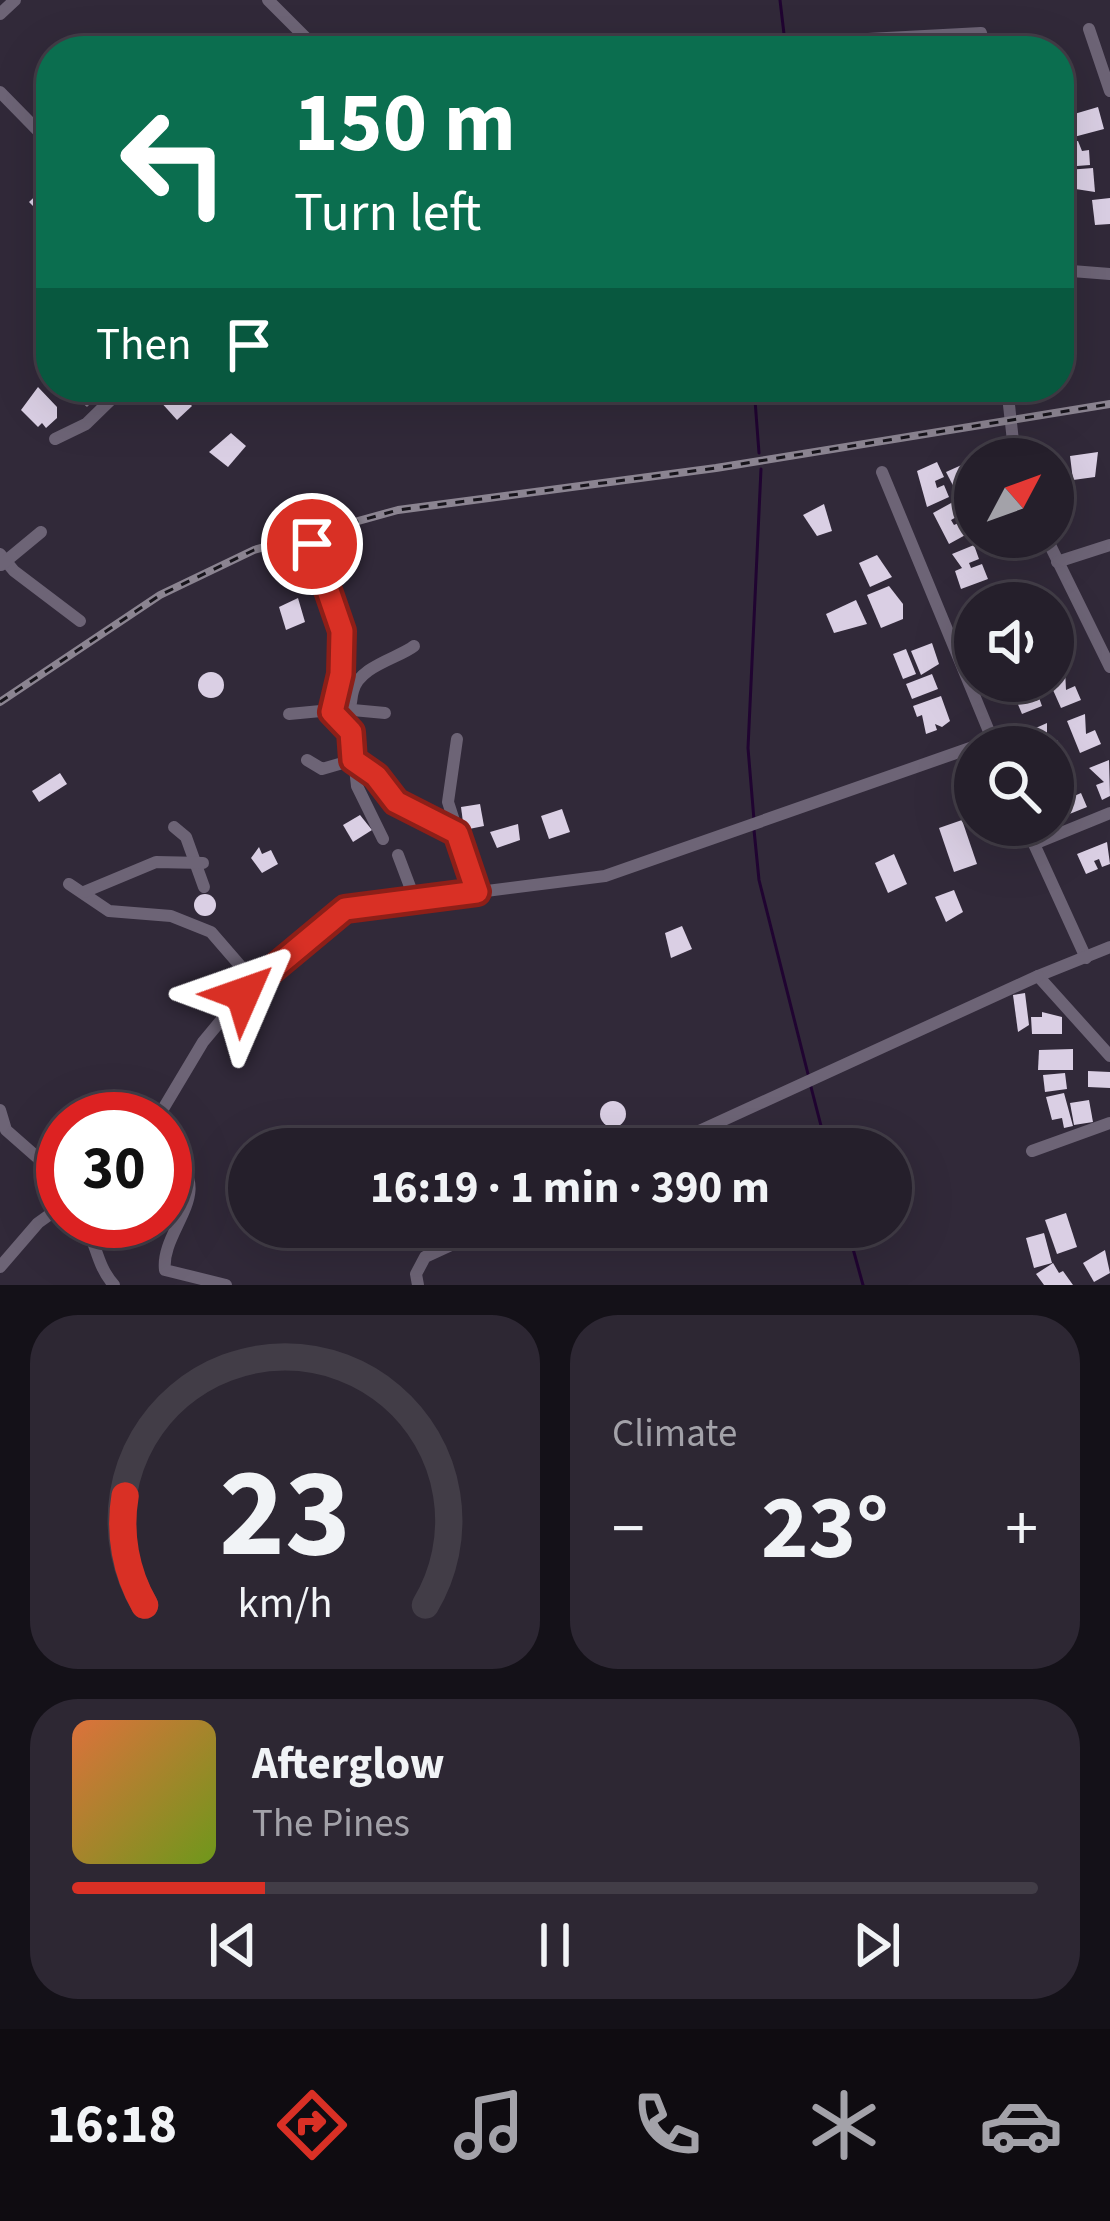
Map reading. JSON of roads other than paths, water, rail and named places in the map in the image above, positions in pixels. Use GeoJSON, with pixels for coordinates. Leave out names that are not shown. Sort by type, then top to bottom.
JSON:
{"type":"FeatureCollection","features":[{"type":"Feature","properties":{"kind":"street"},"geometry":{"type":"LineString","coordinates":[[0,14],[15,0]]}},
{"type":"Feature","properties":{"kind":"street"},"geometry":{"type":"LineString","coordinates":[[268,0],[304,36]]}},
{"type":"Feature","properties":{"kind":"street"},"geometry":{"type":"LineString","coordinates":[[1089,29],[1109,83]]}},
{"type":"Feature","properties":{"kind":"street"},"geometry":{"type":"LineString","coordinates":[[933,36],[982,36]]}},
{"type":"Feature","properties":{"kind":"street"},"geometry":{"type":"LineString","coordinates":[[0,92],[36,129]]}},
{"type":"Feature","properties":{"kind":"street"},"geometry":{"type":"LineString","coordinates":[[1074,271],[1110,274]]}},
{"type":"Feature","properties":{"kind":"street"},"geometry":{"type":"LineString","coordinates":[[55,439],[109,402]]}},
{"type":"Feature","properties":{"kind":"street"},"geometry":{"type":"LineString","coordinates":[[1009,402],[1013,438]]}},
{"type":"Feature","properties":{"kind":"street"},"geometry":{"type":"LineString","coordinates":[[882,472],[987,726]]}},
{"type":"Feature","properties":{"kind":"street"},"geometry":{"type":"LineString","coordinates":[[317,530],[312,544],[342,631],[341,674],[332,712]]}},
{"type":"Feature","properties":{"kind":"street"},"geometry":{"type":"LineString","coordinates":[[41,532],[2,561],[80,621]]}},
{"type":"Feature","properties":{"kind":"street"},"geometry":{"type":"LineString","coordinates":[[1057,562],[1110,545]]}},
{"type":"Feature","properties":{"kind":"street"},"geometry":{"type":"LineString","coordinates":[[1055,558],[1110,667]]}},
{"type":"Feature","properties":{"kind":"street"},"geometry":{"type":"LineString","coordinates":[[349,709],[355,686],[380,663],[405,656],[414,646]]}},
{"type":"Feature","properties":{"kind":"street"},"geometry":{"type":"LineString","coordinates":[[289,714],[349,709],[386,713]]}},
{"type":"Feature","properties":{"kind":"street"},"geometry":{"type":"LineString","coordinates":[[332,712],[351,732],[357,787],[383,839]]}},
{"type":"Feature","properties":{"kind":"street"},"geometry":{"type":"LineString","coordinates":[[457,739],[448,780],[457,833],[477,892]]}},
{"type":"Feature","properties":{"kind":"street"},"geometry":{"type":"LineString","coordinates":[[173,1092],[203,1042],[256,984],[345,909],[605,876],[954,757]]}},
{"type":"Feature","properties":{"kind":"street"},"geometry":{"type":"LineString","coordinates":[[307,760],[322,769],[353,760]]}},
{"type":"Feature","properties":{"kind":"street"},"geometry":{"type":"LineString","coordinates":[[353,760],[376,776],[396,802],[457,833]]}},
{"type":"Feature","properties":{"kind":"street"},"geometry":{"type":"LineString","coordinates":[[1074,828],[1110,813]]}},
{"type":"Feature","properties":{"kind":"street"},"geometry":{"type":"LineString","coordinates":[[174,827],[186,837],[204,887]]}},
{"type":"Feature","properties":{"kind":"street"},"geometry":{"type":"LineString","coordinates":[[1035,846],[1085,958]]}},
{"type":"Feature","properties":{"kind":"street"},"geometry":{"type":"LineString","coordinates":[[398,855],[415,900]]}},
{"type":"Feature","properties":{"kind":"street"},"geometry":{"type":"LineString","coordinates":[[84,892],[156,862],[198,863]]}},
{"type":"Feature","properties":{"kind":"street"},"geometry":{"type":"LineString","coordinates":[[69,884],[109,911],[154,913],[211,932],[256,984]]}},
{"type":"Feature","properties":{"kind":"street"},"geometry":{"type":"LineString","coordinates":[[706,1128],[1110,946]]}},
{"type":"Feature","properties":{"kind":"street"},"geometry":{"type":"LineString","coordinates":[[1038,976],[1110,1056]]}},
{"type":"Feature","properties":{"kind":"street"},"geometry":{"type":"LineString","coordinates":[[0,1110],[6,1130],[36,1156]]}},
{"type":"Feature","properties":{"kind":"street"},"geometry":{"type":"LineString","coordinates":[[1032,1151],[1110,1123]]}},
{"type":"Feature","properties":{"kind":"street"},"geometry":{"type":"LineString","coordinates":[[0,1268],[36,1225]]}},
{"type":"Feature","properties":{"kind":"street"},"geometry":{"type":"LineString","coordinates":[[96,1248],[100,1270],[113,1285]]}},
{"type":"Feature","properties":{"kind":"street"},"geometry":{"type":"LineString","coordinates":[[167,1248],[165,1270],[226,1285]]}},
{"type":"Feature","properties":{"kind":"street"},"geometry":{"type":"LineString","coordinates":[[418,1285],[416,1274],[425,1257],[444,1248]]}},
{"type":"Feature","properties":{"kind":"waterway"},"geometry":{"type":"LineString","coordinates":[[780,0],[784,36]]}},
{"type":"Feature","properties":{"kind":"waterway"},"geometry":{"type":"LineString","coordinates":[[755,402],[759,453]]}},
{"type":"Feature","properties":{"kind":"waterway"},"geometry":{"type":"LineString","coordinates":[[754,820],[748,748],[761,469]]}},
{"type":"Feature","properties":{"kind":"waterway"},"geometry":{"type":"LineString","coordinates":[[754,830],[759,880],[809,1078]]}},
{"type":"Feature","properties":{"kind":"waterway"},"geometry":{"type":"LineString","coordinates":[[811,1087],[822,1128]]}},
{"type":"Feature","properties":{"kind":"waterway"},"geometry":{"type":"LineString","coordinates":[[853,1248],[863,1285]]}},
{"type":"Feature","properties":{"kind":"railway"},"geometry":{"type":"LineString","coordinates":[[0,702],[160,595],[254,550],[398,510],[716,468],[1110,404]]}}]}
